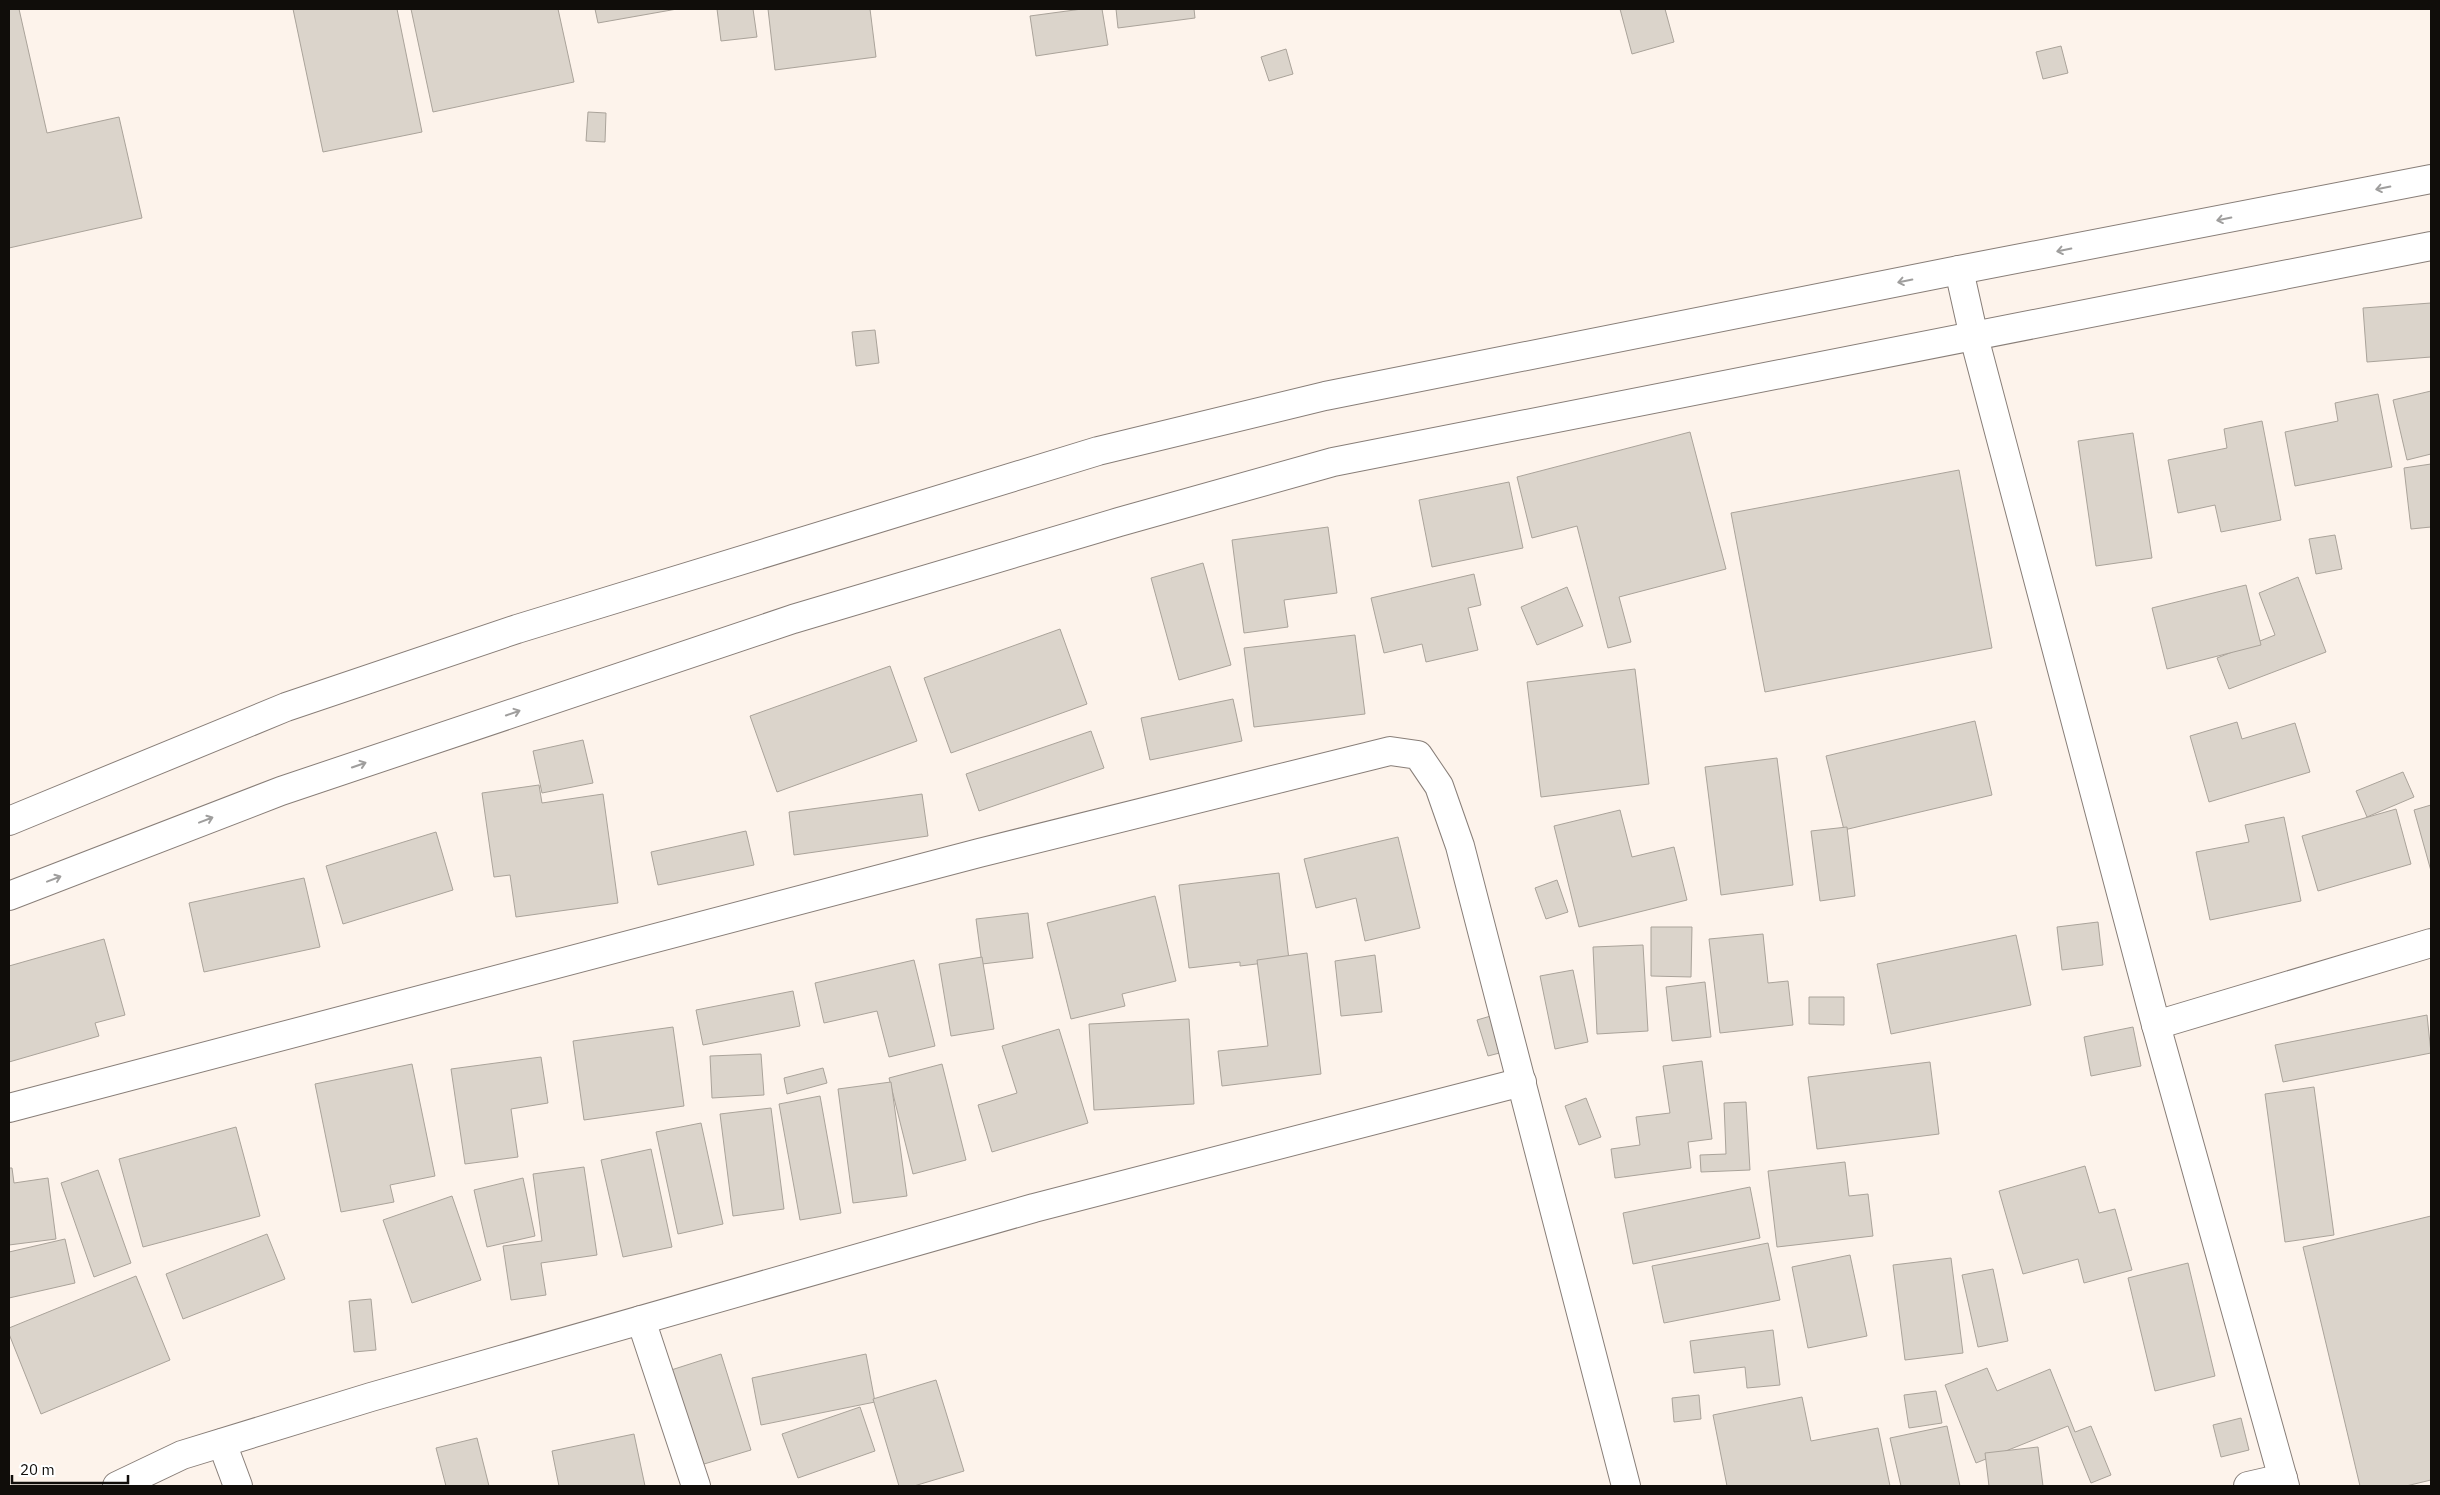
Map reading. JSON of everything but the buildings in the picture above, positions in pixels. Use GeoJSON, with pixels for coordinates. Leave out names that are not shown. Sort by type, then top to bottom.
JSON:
{"type":"FeatureCollection","features":[{"type":"Feature","properties":{"kind":"street"},"geometry":{"type":"LineString","coordinates":[[9,821],[295,704],[517,629],[1098,450],[1326,396],[1959,270],[2431,179]]}},
{"type":"Feature","properties":{"kind":"street"},"geometry":{"type":"LineString","coordinates":[[9,896],[290,788],[793,619],[1119,522],[1333,462],[2431,246]]}},
{"type":"Feature","properties":{"kind":"street"},"geometry":{"type":"LineString","coordinates":[[1959,270],[1974,337],[2156,1024],[2284,1482],[2248,1486]]}},
{"type":"Feature","properties":{"kind":"street"},"geometry":{"type":"LineString","coordinates":[[9,1108],[979,853],[1390,751],[1418,755],[1439,786],[1460,846],[1626,1486]]}},
{"type":"Feature","properties":{"kind":"street"},"geometry":{"type":"LineString","coordinates":[[2156,1024],[2431,943]]}},
{"type":"Feature","properties":{"kind":"street"},"geometry":{"type":"LineString","coordinates":[[117,1486],[182,1455],[371,1397],[1034,1208],[1522,1082]]}},
{"type":"Feature","properties":{"kind":"street"},"geometry":{"type":"LineString","coordinates":[[641,1320],[696,1486]]}},
{"type":"Feature","properties":{"kind":"street"},"geometry":{"type":"LineString","coordinates":[[222,1443],[238,1486]]}}]}
